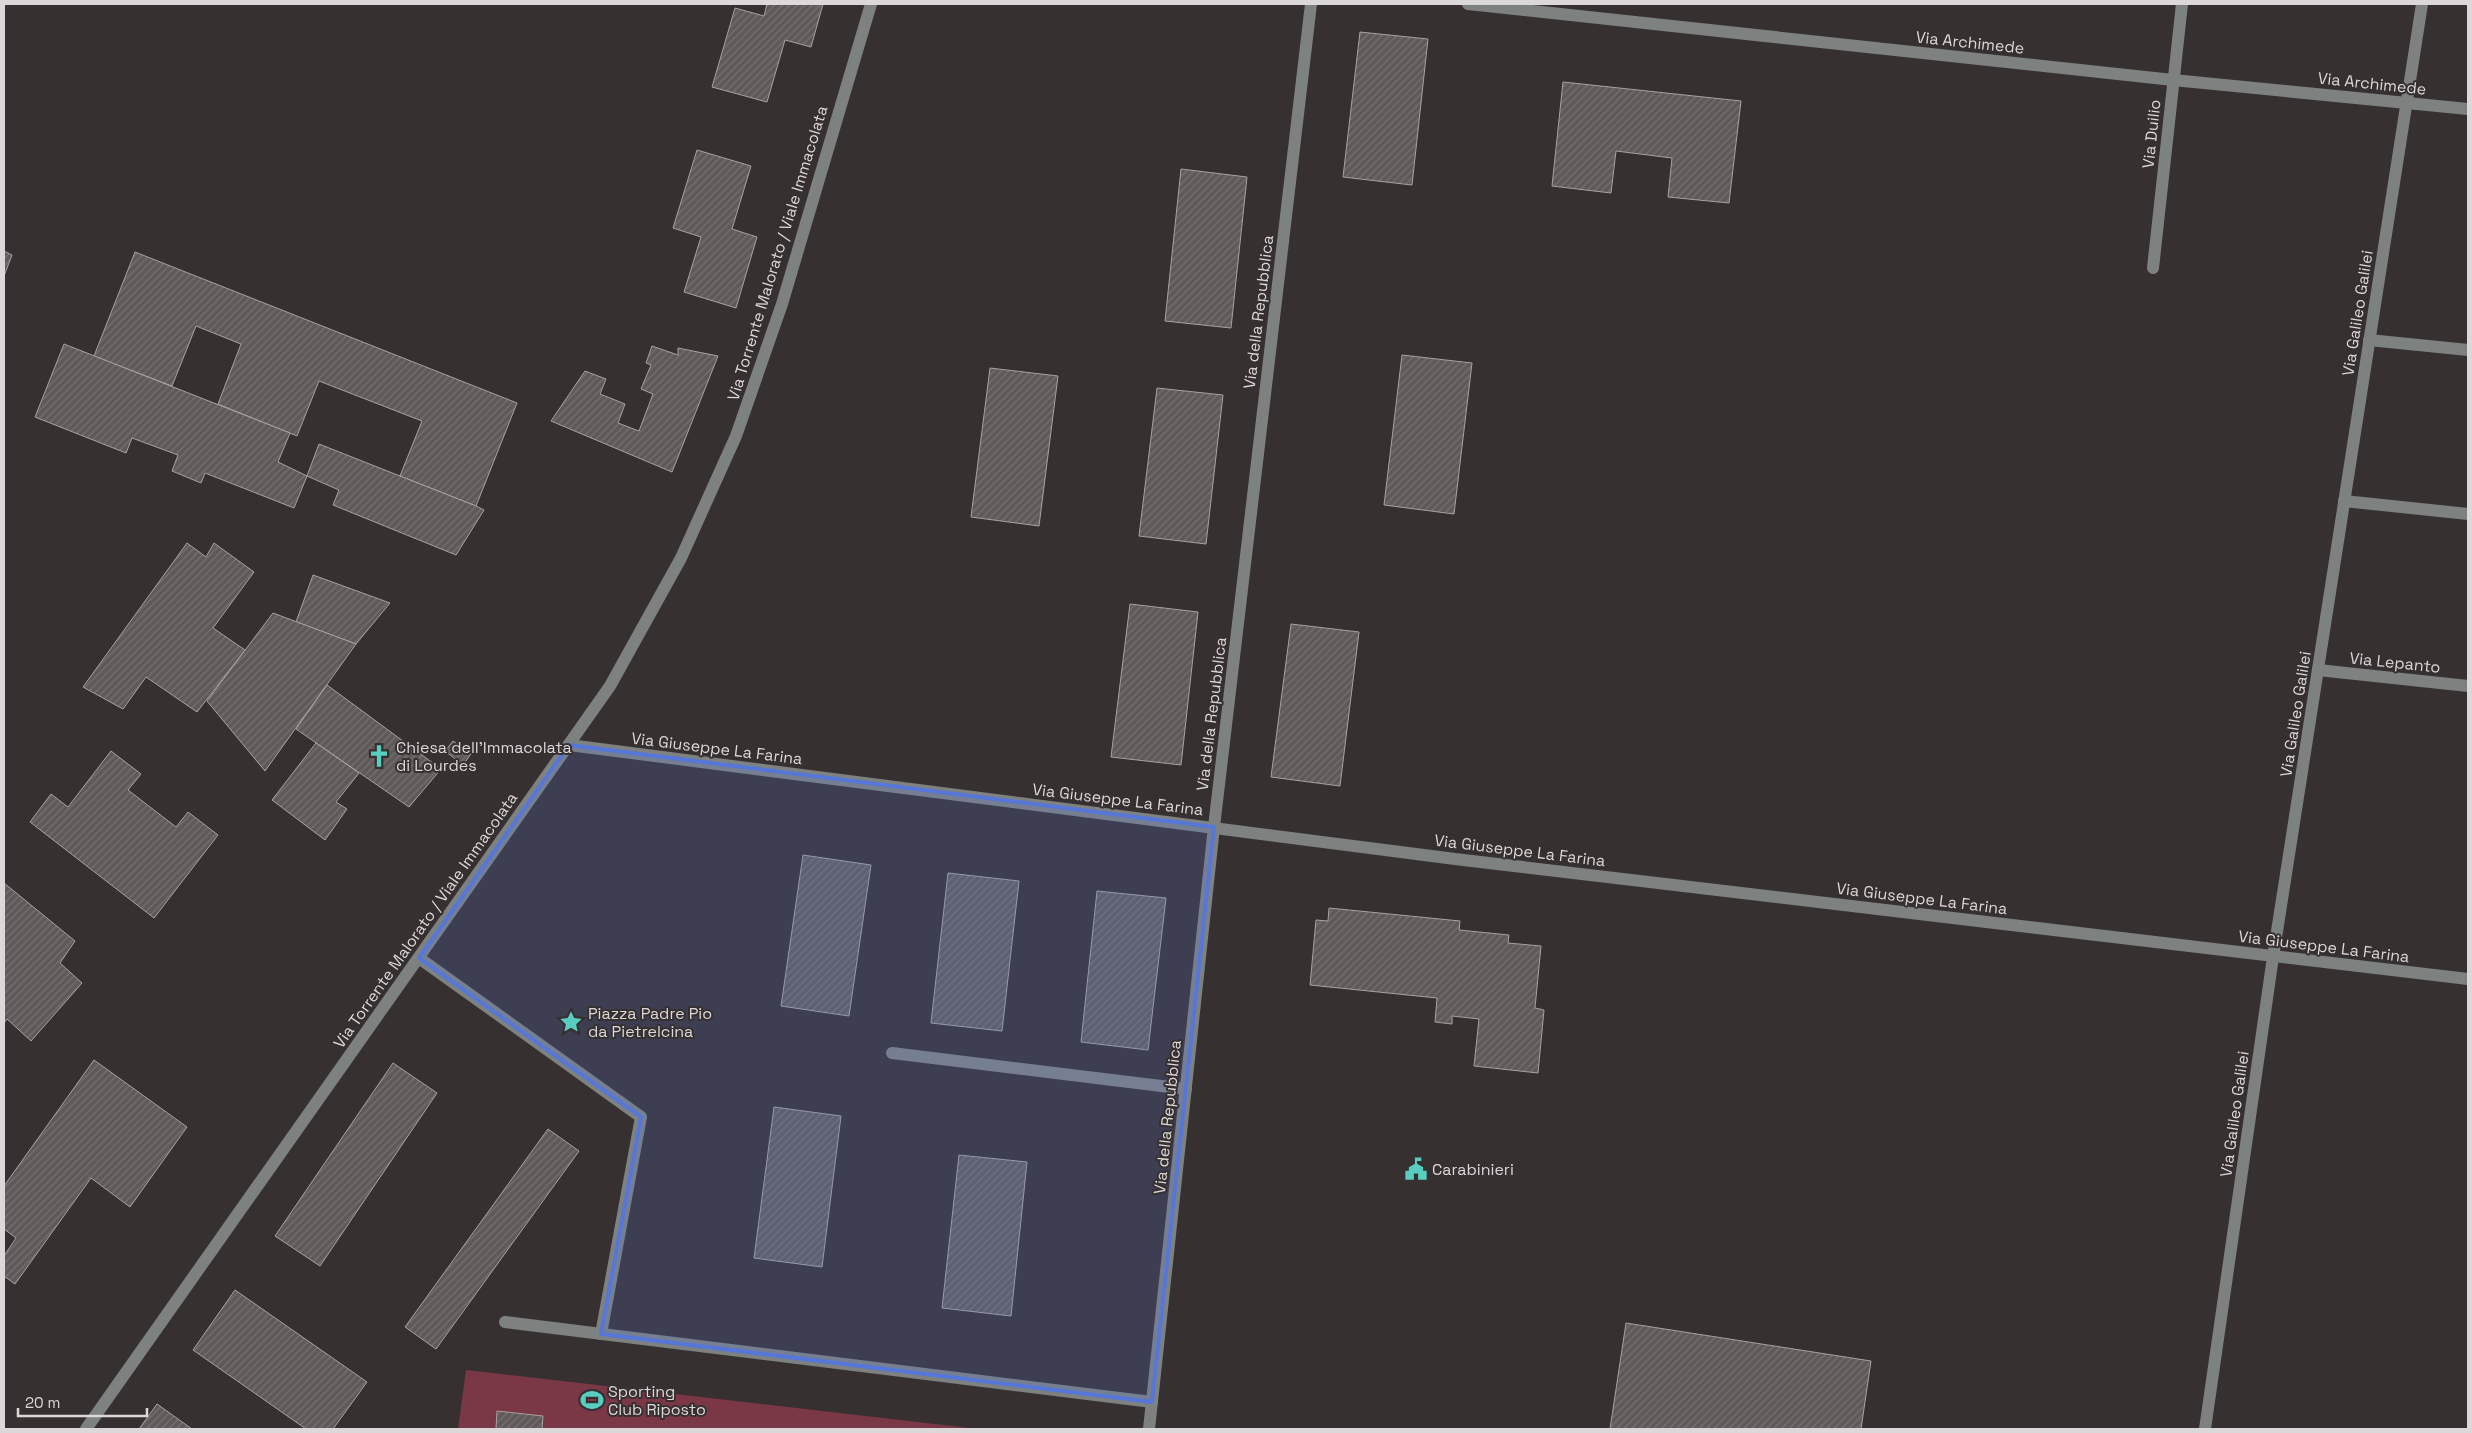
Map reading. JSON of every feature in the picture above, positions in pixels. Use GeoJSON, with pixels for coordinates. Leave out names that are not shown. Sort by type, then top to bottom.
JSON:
{"type":"FeatureCollection","features":[{"type":"Feature","properties":{"kind":"street","name":"Via Torrente Malorato / Viale Immacolata"},"geometry":{"type":"LineString","coordinates":[[86,1429],[610,686],[681,558],[736,436],[782,304],[870,4]]}},
{"type":"Feature","properties":{"kind":"street","name":"Via della Repubblica"},"geometry":{"type":"LineString","coordinates":[[1149,1429],[1214,827],[1311,4]]}},
{"type":"Feature","properties":{"kind":"street","name":"Via Archimede"},"geometry":{"type":"LineString","coordinates":[[1468,4],[2173,80],[2468,109]]}},
{"type":"Feature","properties":{"kind":"street","name":"Via Duilio"},"geometry":{"type":"LineString","coordinates":[[2153,268],[2182,4]]}},
{"type":"Feature","properties":{"kind":"street","name":"Via Galileo Galilei"},"geometry":{"type":"LineString","coordinates":[[2205,1429],[2273,956],[2422,4]]}},
{"type":"Feature","properties":{"kind":"street"},"geometry":{"type":"LineString","coordinates":[[2370,340],[2468,350]]}},
{"type":"Feature","properties":{"kind":"street"},"geometry":{"type":"LineString","coordinates":[[2344,501],[2468,514]]}},
{"type":"Feature","properties":{"kind":"street","name":"Via Lepanto"},"geometry":{"type":"LineString","coordinates":[[2318,670],[2468,686]]}},
{"type":"Feature","properties":{"kind":"street","name":"Via Giuseppe La Farina"},"geometry":{"type":"LineString","coordinates":[[569,745],[1214,827],[2468,979]]}},
{"type":"Feature","properties":{"kind":"street"},"geometry":{"type":"LineString","coordinates":[[418,958],[641,1117],[601,1334]]}},
{"type":"Feature","properties":{"kind":"street"},"geometry":{"type":"LineString","coordinates":[[892,1053],[1186,1089]]}},
{"type":"Feature","properties":{"kind":"street"},"geometry":{"type":"LineString","coordinates":[[505,1322],[1152,1402]]}},
{"type":"Feature","properties":{"kind":"highlighted area"},"geometry":{"type":"Polygon","coordinates":[[[569,745],[1214,827],[1152,1402],[601,1334],[641,1117],[419,958],[569,745]]]}},
{"type":"Feature","properties":{"kind":"shaded area","name":"Sporting Club Riposto"},"geometry":{"type":"Polygon","coordinates":[[[466,1370],[978,1429],[458,1429],[466,1370]]]}},
{"type":"Feature","properties":{"kind":"building"},"geometry":{"type":"Polygon","coordinates":[[[767,4],[823,4],[811,47],[785,40],[767,102],[712,87],[735,8],[764,16],[767,4]]]}},
{"type":"Feature","properties":{"kind":"building"},"geometry":{"type":"Polygon","coordinates":[[[1360,32],[1428,39],[1412,185],[1343,177],[1360,32]]]}},
{"type":"Feature","properties":{"kind":"building"},"geometry":{"type":"Polygon","coordinates":[[[1563,82],[1741,101],[1729,203],[1668,197],[1672,158],[1616,151],[1611,193],[1552,186],[1563,82]]]}},
{"type":"Feature","properties":{"kind":"building"},"geometry":{"type":"Polygon","coordinates":[[[697,150],[751,166],[732,229],[757,237],[736,308],[684,292],[701,237],[673,228],[697,150]]]}},
{"type":"Feature","properties":{"kind":"building"},"geometry":{"type":"Polygon","coordinates":[[[1181,169],[1247,177],[1231,328],[1165,321],[1181,169]]]}},
{"type":"Feature","properties":{"kind":"building"},"geometry":{"type":"Polygon","coordinates":[[[4,251],[12,255],[4,276],[4,251]]]}},
{"type":"Feature","properties":{"kind":"building"},"geometry":{"type":"Polygon","coordinates":[[[135,252],[517,403],[476,506],[400,476],[422,421],[319,381],[297,436],[218,404],[241,344],[196,326],[172,386],[94,356],[135,252]]]}},
{"type":"Feature","properties":{"kind":"building"},"geometry":{"type":"Polygon","coordinates":[[[64,344],[290,433],[278,462],[307,476],[294,508],[205,473],[201,483],[172,471],[178,455],[132,438],[126,453],[35,417],[64,344]]]}},
{"type":"Feature","properties":{"kind":"building"},"geometry":{"type":"Polygon","coordinates":[[[652,346],[678,355],[678,348],[718,356],[672,472],[551,421],[585,371],[606,379],[600,394],[625,404],[618,423],[639,431],[653,394],[641,389],[651,365],[646,363],[652,346]]]}},
{"type":"Feature","properties":{"kind":"building"},"geometry":{"type":"Polygon","coordinates":[[[1402,355],[1472,363],[1454,514],[1384,505],[1402,355]]]}},
{"type":"Feature","properties":{"kind":"building"},"geometry":{"type":"Polygon","coordinates":[[[990,368],[1058,376],[1039,526],[971,517],[990,368]]]}},
{"type":"Feature","properties":{"kind":"building"},"geometry":{"type":"Polygon","coordinates":[[[1157,388],[1223,395],[1206,544],[1139,536],[1157,388]]]}},
{"type":"Feature","properties":{"kind":"building"},"geometry":{"type":"Polygon","coordinates":[[[319,444],[484,510],[456,555],[333,505],[339,490],[307,476],[319,444]]]}},
{"type":"Feature","properties":{"kind":"building"},"geometry":{"type":"Polygon","coordinates":[[[187,543],[206,557],[214,543],[254,572],[213,628],[245,650],[197,712],[146,677],[123,709],[83,687],[187,543]]]}},
{"type":"Feature","properties":{"kind":"building"},"geometry":{"type":"Polygon","coordinates":[[[313,575],[390,603],[356,644],[296,622],[313,575]]]}},
{"type":"Feature","properties":{"kind":"building"},"geometry":{"type":"Polygon","coordinates":[[[1130,604],[1198,612],[1181,765],[1111,757],[1130,604]]]}},
{"type":"Feature","properties":{"kind":"building"},"geometry":{"type":"Polygon","coordinates":[[[273,613],[356,644],[265,771],[207,701],[273,613]]]}},
{"type":"Feature","properties":{"kind":"building"},"geometry":{"type":"Polygon","coordinates":[[[1291,624],[1359,632],[1340,786],[1271,777],[1291,624]]]}},
{"type":"Feature","properties":{"kind":"building","name":"Chiesa dell'Immacolata di Lourdes"},"geometry":{"type":"Polygon","coordinates":[[[327,685],[441,769],[409,807],[296,729],[327,685]]]}},
{"type":"Feature","properties":{"kind":"building"},"geometry":{"type":"Polygon","coordinates":[[[453,741],[471,754],[463,765],[445,751],[453,741]]]}},
{"type":"Feature","properties":{"kind":"building"},"geometry":{"type":"Polygon","coordinates":[[[316,743],[359,773],[336,802],[347,809],[325,840],[272,800],[316,743]]]}},
{"type":"Feature","properties":{"kind":"building"},"geometry":{"type":"Polygon","coordinates":[[[111,751],[141,774],[128,790],[176,827],[188,812],[218,835],[154,918],[30,822],[51,794],[68,807],[111,751]]]}},
{"type":"Feature","properties":{"kind":"building"},"geometry":{"type":"Polygon","coordinates":[[[803,855],[871,865],[849,1016],[781,1006],[803,855]]]}},
{"type":"Feature","properties":{"kind":"building"},"geometry":{"type":"Polygon","coordinates":[[[948,873],[1019,881],[1002,1031],[931,1023],[948,873]]]}},
{"type":"Feature","properties":{"kind":"building"},"geometry":{"type":"Polygon","coordinates":[[[4,883],[75,941],[60,963],[82,983],[31,1041],[7,1019],[4,1023],[4,883]]]}},
{"type":"Feature","properties":{"kind":"building"},"geometry":{"type":"Polygon","coordinates":[[[1097,891],[1166,898],[1148,1050],[1081,1042],[1097,891]]]}},
{"type":"Feature","properties":{"kind":"building"},"geometry":{"type":"Polygon","coordinates":[[[1329,908],[1460,921],[1459,930],[1509,935],[1508,943],[1541,946],[1535,1008],[1544,1010],[1538,1073],[1474,1066],[1479,1019],[1452,1016],[1452,1024],[1435,1022],[1437,998],[1310,985],[1316,920],[1328,921],[1329,908]]]}},
{"type":"Feature","properties":{"kind":"building"},"geometry":{"type":"Polygon","coordinates":[[[94,1060],[187,1127],[130,1207],[91,1178],[15,1284],[4,1276],[4,1256],[16,1238],[4,1229],[4,1186],[94,1060]]]}},
{"type":"Feature","properties":{"kind":"building"},"geometry":{"type":"Polygon","coordinates":[[[393,1063],[437,1093],[320,1266],[275,1236],[393,1063]]]}},
{"type":"Feature","properties":{"kind":"building"},"geometry":{"type":"Polygon","coordinates":[[[774,1107],[841,1116],[822,1267],[754,1258],[774,1107]]]}},
{"type":"Feature","properties":{"kind":"building"},"geometry":{"type":"Polygon","coordinates":[[[548,1129],[579,1151],[436,1349],[405,1327],[548,1129]]]}},
{"type":"Feature","properties":{"kind":"building"},"geometry":{"type":"Polygon","coordinates":[[[959,1155],[1027,1162],[1011,1316],[942,1308],[959,1155]]]}},
{"type":"Feature","properties":{"kind":"building"},"geometry":{"type":"Polygon","coordinates":[[[235,1290],[367,1382],[333,1429],[306,1429],[193,1350],[235,1290]]]}},
{"type":"Feature","properties":{"kind":"building"},"geometry":{"type":"Polygon","coordinates":[[[1626,1323],[1871,1361],[1861,1429],[1610,1429],[1626,1323]]]}},
{"type":"Feature","properties":{"kind":"building"},"geometry":{"type":"Polygon","coordinates":[[[157,1404],[192,1429],[139,1429],[157,1404]]]}},
{"type":"Feature","properties":{"kind":"building"},"geometry":{"type":"Polygon","coordinates":[[[497,1411],[543,1416],[542,1429],[496,1429],[497,1411]]]}},
{"type":"Feature","properties":{"kind":"place","name":"Chiesa dell'Immacolata di Lourdes"},"geometry":{"type":"Point","coordinates":[379,756]}},
{"type":"Feature","properties":{"kind":"place","name":"Piazza Padre Pio da Pietrelcina"},"geometry":{"type":"Point","coordinates":[571,1022]}},
{"type":"Feature","properties":{"kind":"place","name":"Carabinieri"},"geometry":{"type":"Point","coordinates":[1416,1169]}},
{"type":"Feature","properties":{"kind":"place","name":"Sporting Club Riposto"},"geometry":{"type":"Point","coordinates":[592,1400]}}]}
